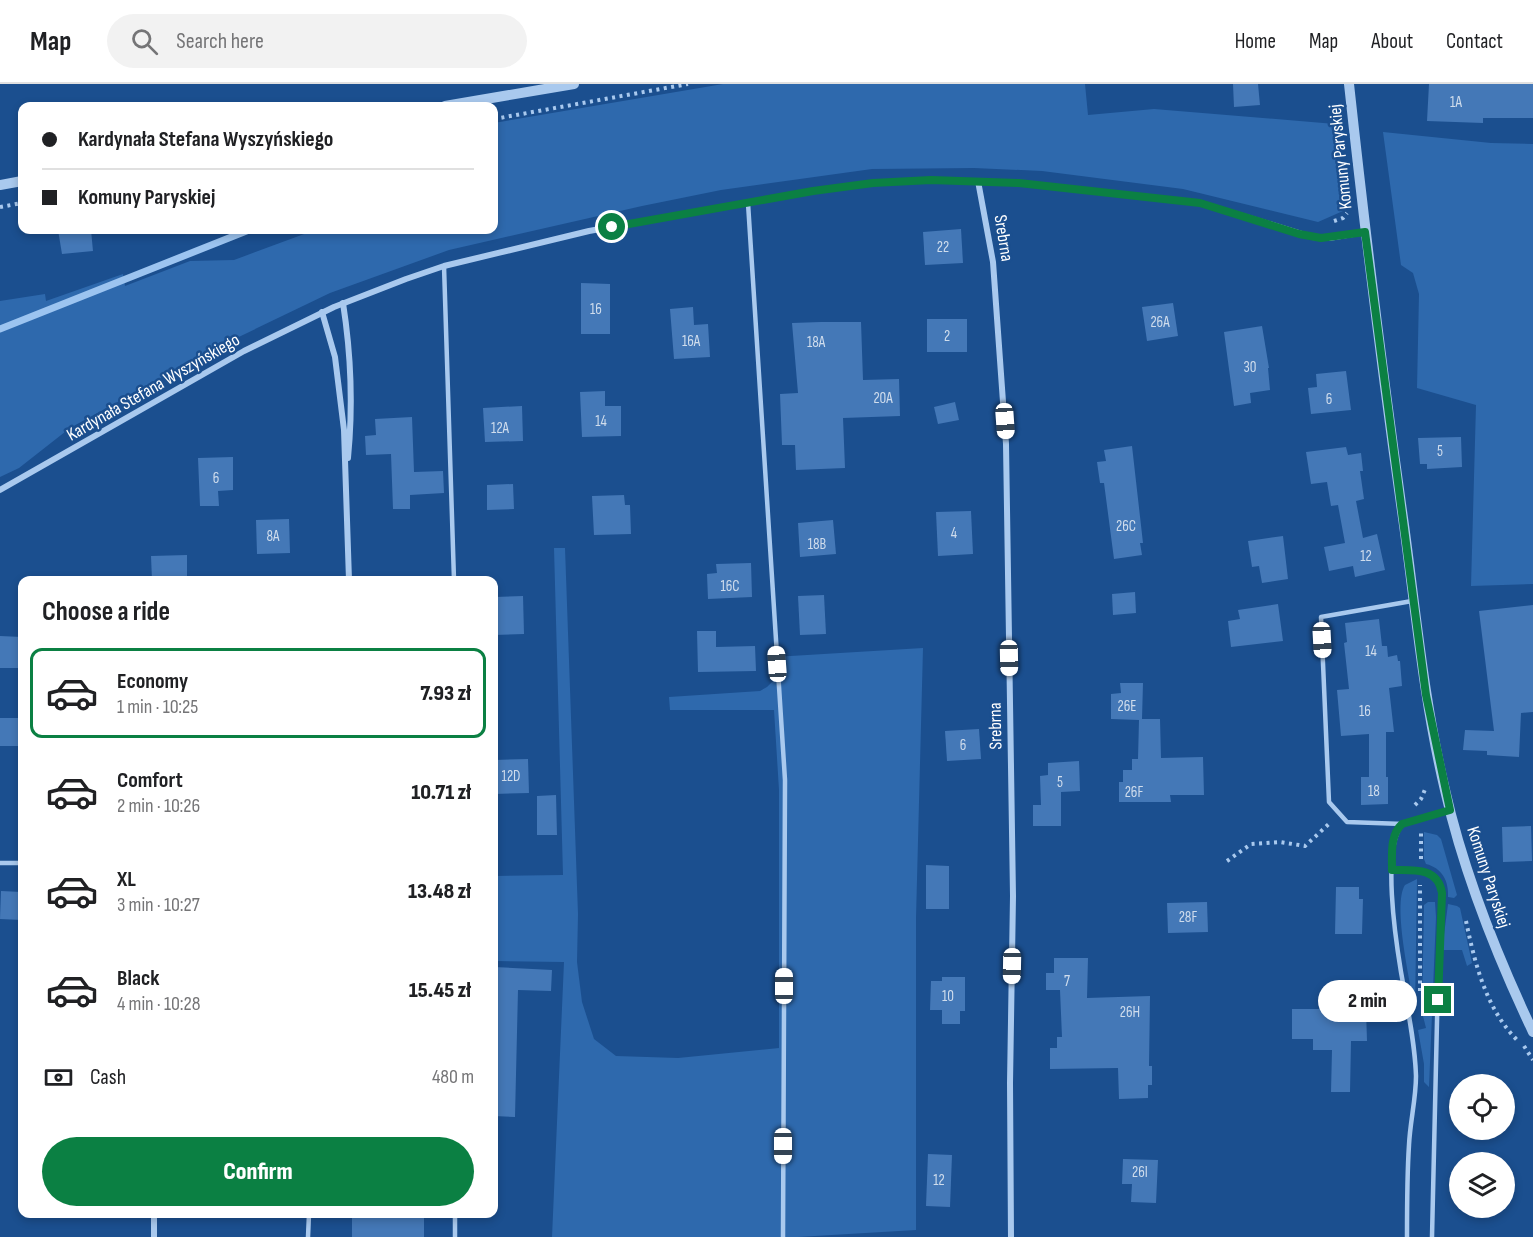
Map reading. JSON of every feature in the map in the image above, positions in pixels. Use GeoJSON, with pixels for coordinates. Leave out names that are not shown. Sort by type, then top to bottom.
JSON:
{"type":"FeatureCollection","features":[{"type":"Feature","properties":{"kind":"street"},"geometry":{"type":"LineString","coordinates":[[468,102],[574,84]]}},
{"type":"Feature","properties":{"kind":"street","name":"Komuny Paryskiej"},"geometry":{"type":"LineString","coordinates":[[1349,84],[1365,232],[1426,695],[1450,810],[1469,877],[1488,932],[1533,1032]]}},
{"type":"Feature","properties":{"kind":"street","name":"Kardynała Stefana Wyszyńskiego"},"geometry":{"type":"LineString","coordinates":[[0,490],[244,351],[322,312],[444,266],[589,231],[873,183],[931,180],[1019,183],[1200,203],[1299,234],[1321,238],[1365,232]]}},
{"type":"Feature","properties":{"kind":"street","name":"Srebrna"},"geometry":{"type":"LineString","coordinates":[[978,181],[993,262],[1006,444],[1013,896],[1010,1083],[1011,1237]]}},
{"type":"Feature","properties":{"kind":"street"},"geometry":{"type":"LineString","coordinates":[[0,185],[18,183]]}},
{"type":"Feature","properties":{"kind":"street"},"geometry":{"type":"LineString","coordinates":[[343,303],[347,329],[350,388],[350,431],[345,480]]}},
{"type":"Feature","properties":{"kind":"street"},"geometry":{"type":"LineString","coordinates":[[322,312],[335,357],[344,430],[349,576]]}},
{"type":"Feature","properties":{"kind":"street"},"geometry":{"type":"LineString","coordinates":[[154,1218],[154,1237]]}},
{"type":"Feature","properties":{"kind":"lane"},"geometry":{"type":"LineString","coordinates":[[748,203],[785,780],[783,1237]]}},
{"type":"Feature","properties":{"kind":"lane"},"geometry":{"type":"LineString","coordinates":[[444,266],[454,576]]}},
{"type":"Feature","properties":{"kind":"lane"},"geometry":{"type":"LineString","coordinates":[[1415,601],[1320,616],[1329,802],[1347,822],[1402,824],[1450,810]]}},
{"type":"Feature","properties":{"kind":"lane"},"geometry":{"type":"LineString","coordinates":[[1402,824],[1394,837],[1392,903],[1416,1076],[1409,1145],[1407,1237]]}},
{"type":"Feature","properties":{"kind":"lane"},"geometry":{"type":"LineString","coordinates":[[0,863],[18,863]]}},
{"type":"Feature","properties":{"kind":"lane"},"geometry":{"type":"LineString","coordinates":[[1392,870],[1420,870],[1436,877],[1441,883],[1432,1237]]}},
{"type":"Feature","properties":{"kind":"lane"},"geometry":{"type":"LineString","coordinates":[[308,1237],[309,1218]]}},
{"type":"Feature","properties":{"kind":"lane"},"geometry":{"type":"LineString","coordinates":[[455,1218],[455,1237]]}},
{"type":"Feature","properties":{"kind":"path"},"geometry":{"type":"LineString","coordinates":[[498,117],[687,84]]}},
{"type":"Feature","properties":{"kind":"path"},"geometry":{"type":"LineString","coordinates":[[0,207],[18,204]]}},
{"type":"Feature","properties":{"kind":"path"},"geometry":{"type":"LineString","coordinates":[[1321,238],[1322,223],[1343,218],[1348,212]]}},
{"type":"Feature","properties":{"kind":"path"},"geometry":{"type":"LineString","coordinates":[[1420,998],[1421,820],[1412,807],[1421,799],[1428,778]]}},
{"type":"Feature","properties":{"kind":"path"},"geometry":{"type":"LineString","coordinates":[[1227,861],[1251,844],[1280,842],[1305,846],[1340,814]]}},
{"type":"Feature","properties":{"kind":"path"},"geometry":{"type":"LineString","coordinates":[[1464,913],[1474,963],[1485,989],[1504,1026],[1527,1049],[1533,1060]]}},
{"type":"Feature","properties":{"kind":"shaded area"},"geometry":{"type":"Polygon","coordinates":[[[723,84],[1085,84],[1088,115],[1154,109],[1335,124],[1343,211],[1318,222],[1183,189],[1042,171],[974,168],[872,169],[721,190],[449,250],[330,293],[222,345],[70,428],[19,468],[0,477],[0,301],[45,294],[46,301],[123,274],[125,286],[190,261],[234,260],[304,234],[498,234],[498,122],[723,84]]]}},
{"type":"Feature","properties":{"kind":"shaded area"},"geometry":{"type":"Polygon","coordinates":[[[1383,132],[1491,143],[1533,144],[1533,584],[1471,586],[1476,405],[1417,388],[1419,294],[1413,273],[1401,265],[1383,132]]]}},
{"type":"Feature","properties":{"kind":"shaded area"},"geometry":{"type":"Polygon","coordinates":[[[554,548],[565,548],[578,914],[577,962],[582,1002],[594,1039],[616,1056],[678,1058],[779,1048],[779,790],[774,710],[670,710],[669,697],[760,691],[774,680],[774,657],[923,648],[916,918],[916,1230],[798,1237],[552,1237],[564,962],[498,961],[498,876],[563,875],[554,548]]]}},
{"type":"Feature","properties":{"kind":"shaded area"},"geometry":{"type":"Polygon","coordinates":[[[1424,832],[1437,835],[1441,839],[1457,895],[1454,898],[1448,897],[1446,881],[1440,872],[1426,864],[1424,832]]]}},
{"type":"Feature","properties":{"kind":"shaded area"},"geometry":{"type":"Polygon","coordinates":[[[1417,879],[1415,1011],[1401,927],[1401,909],[1405,885],[1417,879]]]}},
{"type":"Feature","properties":{"kind":"shaded area"},"geometry":{"type":"Polygon","coordinates":[[[1428,902],[1435,902],[1436,917],[1429,1087],[1424,1082],[1424,1064],[1418,1030],[1426,1028],[1422,1012],[1424,905],[1428,902]]]}},
{"type":"Feature","properties":{"kind":"shaded area"},"geometry":{"type":"Polygon","coordinates":[[[1448,904],[1460,908],[1472,963],[1467,966],[1462,950],[1442,950],[1448,904]]]}},
{"type":"Feature","properties":{"kind":"building"},"geometry":{"type":"Polygon","coordinates":[[[1233,84],[1258,84],[1260,105],[1234,107],[1233,84]]]}},
{"type":"Feature","properties":{"kind":"building"},"geometry":{"type":"Polygon","coordinates":[[[1429,84],[1533,84],[1533,118],[1483,118],[1483,123],[1427,121],[1429,84]]]}},
{"type":"Feature","properties":{"kind":"building"},"geometry":{"type":"Polygon","coordinates":[[[961,229],[963,263],[925,265],[923,232],[961,229]]]}},
{"type":"Feature","properties":{"kind":"building"},"geometry":{"type":"Polygon","coordinates":[[[59,234],[91,234],[93,251],[62,254],[59,234]]]}},
{"type":"Feature","properties":{"kind":"building"},"geometry":{"type":"Polygon","coordinates":[[[581,283],[610,284],[610,334],[581,334],[581,283]]]}},
{"type":"Feature","properties":{"kind":"building"},"geometry":{"type":"Polygon","coordinates":[[[1173,303],[1178,336],[1147,341],[1142,307],[1173,303]]]}},
{"type":"Feature","properties":{"kind":"building"},"geometry":{"type":"Polygon","coordinates":[[[693,307],[694,325],[708,324],[710,357],[674,359],[670,309],[693,307]]]}},
{"type":"Feature","properties":{"kind":"building"},"geometry":{"type":"Polygon","coordinates":[[[927,319],[967,319],[967,352],[927,352],[927,319]]]}},
{"type":"Feature","properties":{"kind":"building"},"geometry":{"type":"Polygon","coordinates":[[[861,322],[863,380],[899,379],[900,416],[843,418],[845,468],[796,470],[795,445],[782,445],[780,394],[798,393],[792,323],[861,322]]]}},
{"type":"Feature","properties":{"kind":"building"},"geometry":{"type":"Polygon","coordinates":[[[1262,326],[1270,390],[1250,393],[1251,403],[1234,406],[1224,332],[1262,326]]]}},
{"type":"Feature","properties":{"kind":"building"},"geometry":{"type":"Polygon","coordinates":[[[1346,371],[1351,410],[1311,414],[1308,388],[1317,387],[1316,374],[1346,371]]]}},
{"type":"Feature","properties":{"kind":"building"},"geometry":{"type":"Polygon","coordinates":[[[605,391],[605,406],[621,406],[621,436],[582,437],[580,392],[605,391]]]}},
{"type":"Feature","properties":{"kind":"building"},"geometry":{"type":"Polygon","coordinates":[[[955,402],[959,420],[938,424],[934,407],[955,402]]]}},
{"type":"Feature","properties":{"kind":"building"},"geometry":{"type":"Polygon","coordinates":[[[522,406],[523,441],[485,442],[483,408],[522,406]]]}},
{"type":"Feature","properties":{"kind":"building"},"geometry":{"type":"Polygon","coordinates":[[[412,417],[414,472],[443,471],[444,493],[410,495],[410,509],[393,509],[391,454],[366,455],[365,436],[376,435],[375,419],[412,417]]]}},
{"type":"Feature","properties":{"kind":"building"},"geometry":{"type":"Polygon","coordinates":[[[1461,437],[1462,467],[1427,469],[1427,464],[1420,464],[1418,438],[1461,437]]]}},
{"type":"Feature","properties":{"kind":"building"},"geometry":{"type":"Polygon","coordinates":[[[1132,446],[1143,543],[1140,543],[1142,555],[1114,559],[1104,483],[1100,483],[1097,462],[1106,461],[1104,450],[1132,446]]]}},
{"type":"Feature","properties":{"kind":"building"},"geometry":{"type":"Polygon","coordinates":[[[1346,447],[1348,455],[1361,453],[1363,471],[1360,471],[1364,499],[1356,501],[1363,538],[1377,534],[1385,570],[1355,577],[1353,566],[1329,571],[1324,547],[1345,543],[1338,505],[1331,506],[1327,482],[1311,484],[1306,452],[1346,447]]]}},
{"type":"Feature","properties":{"kind":"building"},"geometry":{"type":"Polygon","coordinates":[[[233,457],[233,490],[218,491],[219,506],[200,506],[198,458],[233,457]]]}},
{"type":"Feature","properties":{"kind":"building"},"geometry":{"type":"Polygon","coordinates":[[[513,484],[514,509],[487,510],[487,485],[513,484]]]}},
{"type":"Feature","properties":{"kind":"building"},"geometry":{"type":"Polygon","coordinates":[[[624,495],[625,505],[630,505],[631,534],[594,535],[592,496],[624,495]]]}},
{"type":"Feature","properties":{"kind":"building"},"geometry":{"type":"Polygon","coordinates":[[[971,511],[973,554],[938,556],[936,512],[971,511]]]}},
{"type":"Feature","properties":{"kind":"building"},"geometry":{"type":"Polygon","coordinates":[[[289,519],[290,553],[257,554],[256,520],[289,519]]]}},
{"type":"Feature","properties":{"kind":"building"},"geometry":{"type":"Polygon","coordinates":[[[833,520],[836,554],[800,557],[798,523],[833,520]]]}},
{"type":"Feature","properties":{"kind":"building"},"geometry":{"type":"Polygon","coordinates":[[[1283,536],[1288,579],[1262,583],[1259,566],[1252,567],[1248,541],[1283,536]]]}},
{"type":"Feature","properties":{"kind":"building"},"geometry":{"type":"Polygon","coordinates":[[[187,555],[187,576],[152,576],[151,556],[187,555]]]}},
{"type":"Feature","properties":{"kind":"building"},"geometry":{"type":"Polygon","coordinates":[[[751,563],[752,597],[708,599],[707,574],[717,573],[716,564],[751,563]]]}},
{"type":"Feature","properties":{"kind":"building"},"geometry":{"type":"Polygon","coordinates":[[[1135,592],[1136,613],[1113,615],[1112,594],[1135,592]]]}},
{"type":"Feature","properties":{"kind":"building"},"geometry":{"type":"Polygon","coordinates":[[[824,595],[826,634],[800,635],[798,596],[824,595]]]}},
{"type":"Feature","properties":{"kind":"building"},"geometry":{"type":"Polygon","coordinates":[[[523,596],[524,634],[498,635],[498,597],[523,596]]]}},
{"type":"Feature","properties":{"kind":"building"},"geometry":{"type":"Polygon","coordinates":[[[1278,604],[1283,641],[1231,647],[1228,621],[1240,619],[1238,610],[1278,604]]]}},
{"type":"Feature","properties":{"kind":"building"},"geometry":{"type":"Polygon","coordinates":[[[1533,605],[1533,712],[1521,713],[1519,757],[1487,755],[1487,751],[1463,750],[1465,730],[1494,731],[1479,611],[1533,605]]]}},
{"type":"Feature","properties":{"kind":"building"},"geometry":{"type":"Polygon","coordinates":[[[1379,619],[1382,646],[1387,646],[1388,657],[1397,655],[1400,661],[1402,686],[1389,688],[1394,732],[1386,732],[1388,804],[1361,805],[1361,777],[1369,777],[1369,734],[1341,736],[1337,690],[1349,689],[1344,643],[1347,642],[1345,623],[1379,619]]]}},
{"type":"Feature","properties":{"kind":"building"},"geometry":{"type":"Polygon","coordinates":[[[697,631],[716,631],[716,647],[755,646],[756,671],[698,672],[697,631]]]}},
{"type":"Feature","properties":{"kind":"building"},"geometry":{"type":"Polygon","coordinates":[[[0,636],[18,637],[18,668],[0,668],[0,636]]]}},
{"type":"Feature","properties":{"kind":"building"},"geometry":{"type":"Polygon","coordinates":[[[1120,683],[1143,683],[1142,719],[1160,719],[1161,758],[1203,757],[1204,795],[1170,795],[1171,802],[1119,802],[1119,782],[1123,782],[1123,770],[1132,770],[1132,759],[1138,759],[1139,720],[1111,719],[1111,694],[1121,693],[1120,683]]]}},
{"type":"Feature","properties":{"kind":"building"},"geometry":{"type":"Polygon","coordinates":[[[0,718],[18,718],[18,746],[0,746],[0,718]]]}},
{"type":"Feature","properties":{"kind":"building"},"geometry":{"type":"Polygon","coordinates":[[[979,729],[981,759],[947,761],[945,731],[979,729]]]}},
{"type":"Feature","properties":{"kind":"building"},"geometry":{"type":"Polygon","coordinates":[[[528,759],[529,793],[498,794],[498,760],[528,759]]]}},
{"type":"Feature","properties":{"kind":"building"},"geometry":{"type":"Polygon","coordinates":[[[1079,761],[1080,791],[1061,792],[1061,826],[1033,826],[1033,805],[1041,805],[1040,776],[1048,775],[1048,763],[1079,761]]]}},
{"type":"Feature","properties":{"kind":"building"},"geometry":{"type":"Polygon","coordinates":[[[556,795],[557,835],[537,835],[537,796],[556,795]]]}},
{"type":"Feature","properties":{"kind":"building"},"geometry":{"type":"Polygon","coordinates":[[[1531,826],[1532,861],[1503,862],[1502,827],[1531,826]]]}},
{"type":"Feature","properties":{"kind":"building"},"geometry":{"type":"Polygon","coordinates":[[[926,865],[949,866],[949,909],[926,909],[926,865]]]}},
{"type":"Feature","properties":{"kind":"building"},"geometry":{"type":"Polygon","coordinates":[[[1336,887],[1359,887],[1359,899],[1363,899],[1362,934],[1335,934],[1336,887]]]}},
{"type":"Feature","properties":{"kind":"building"},"geometry":{"type":"Polygon","coordinates":[[[1,891],[18,892],[18,920],[0,919],[1,891]]]}},
{"type":"Feature","properties":{"kind":"building"},"geometry":{"type":"Polygon","coordinates":[[[1207,902],[1208,932],[1168,933],[1167,903],[1207,902]]]}},
{"type":"Feature","properties":{"kind":"building"},"geometry":{"type":"Polygon","coordinates":[[[1054,958],[1088,958],[1087,998],[1150,996],[1149,1066],[1152,1066],[1152,1085],[1148,1085],[1148,1098],[1119,1099],[1118,1068],[1050,1069],[1050,1048],[1057,1048],[1057,1037],[1062,1037],[1060,990],[1046,990],[1046,973],[1054,973],[1054,958]]]}},
{"type":"Feature","properties":{"kind":"building"},"geometry":{"type":"Polygon","coordinates":[[[498,967],[552,970],[551,991],[518,990],[515,1117],[498,1116],[498,967]]]}},
{"type":"Feature","properties":{"kind":"building"},"geometry":{"type":"Polygon","coordinates":[[[942,977],[965,977],[965,1011],[960,1011],[960,1024],[942,1024],[942,1010],[930,1010],[931,981],[942,981],[942,977]]]}},
{"type":"Feature","properties":{"kind":"building"},"geometry":{"type":"Polygon","coordinates":[[[1292,1009],[1366,1009],[1367,1041],[1351,1041],[1350,1092],[1331,1092],[1332,1050],[1313,1050],[1313,1039],[1292,1039],[1292,1009]]]}},
{"type":"Feature","properties":{"kind":"building"},"geometry":{"type":"Polygon","coordinates":[[[928,1154],[952,1155],[950,1207],[926,1206],[928,1154]]]}},
{"type":"Feature","properties":{"kind":"building"},"geometry":{"type":"Polygon","coordinates":[[[1123,1159],[1158,1160],[1156,1203],[1131,1202],[1132,1184],[1122,1184],[1123,1159]]]}},
{"type":"Feature","properties":{"kind":"building"},"geometry":{"type":"Polygon","coordinates":[[[352,1218],[424,1218],[424,1237],[352,1237],[352,1218]]]}},
{"type":"Feature","properties":{"kind":"waterway"},"geometry":{"type":"LineString","coordinates":[[0,329],[239,234]]}},
{"type":"Feature","properties":{"kind":"route"},"geometry":{"type":"LineString","coordinates":[[612,227],[813,191],[873,183],[931,180],[1019,183],[1200,203],[1312,237],[1329,238],[1365,232],[1426,695],[1450,810],[1402,824],[1397,829],[1394,837],[1392,870],[1420,870],[1436,877],[1441,883],[1438,1000]]}}]}
